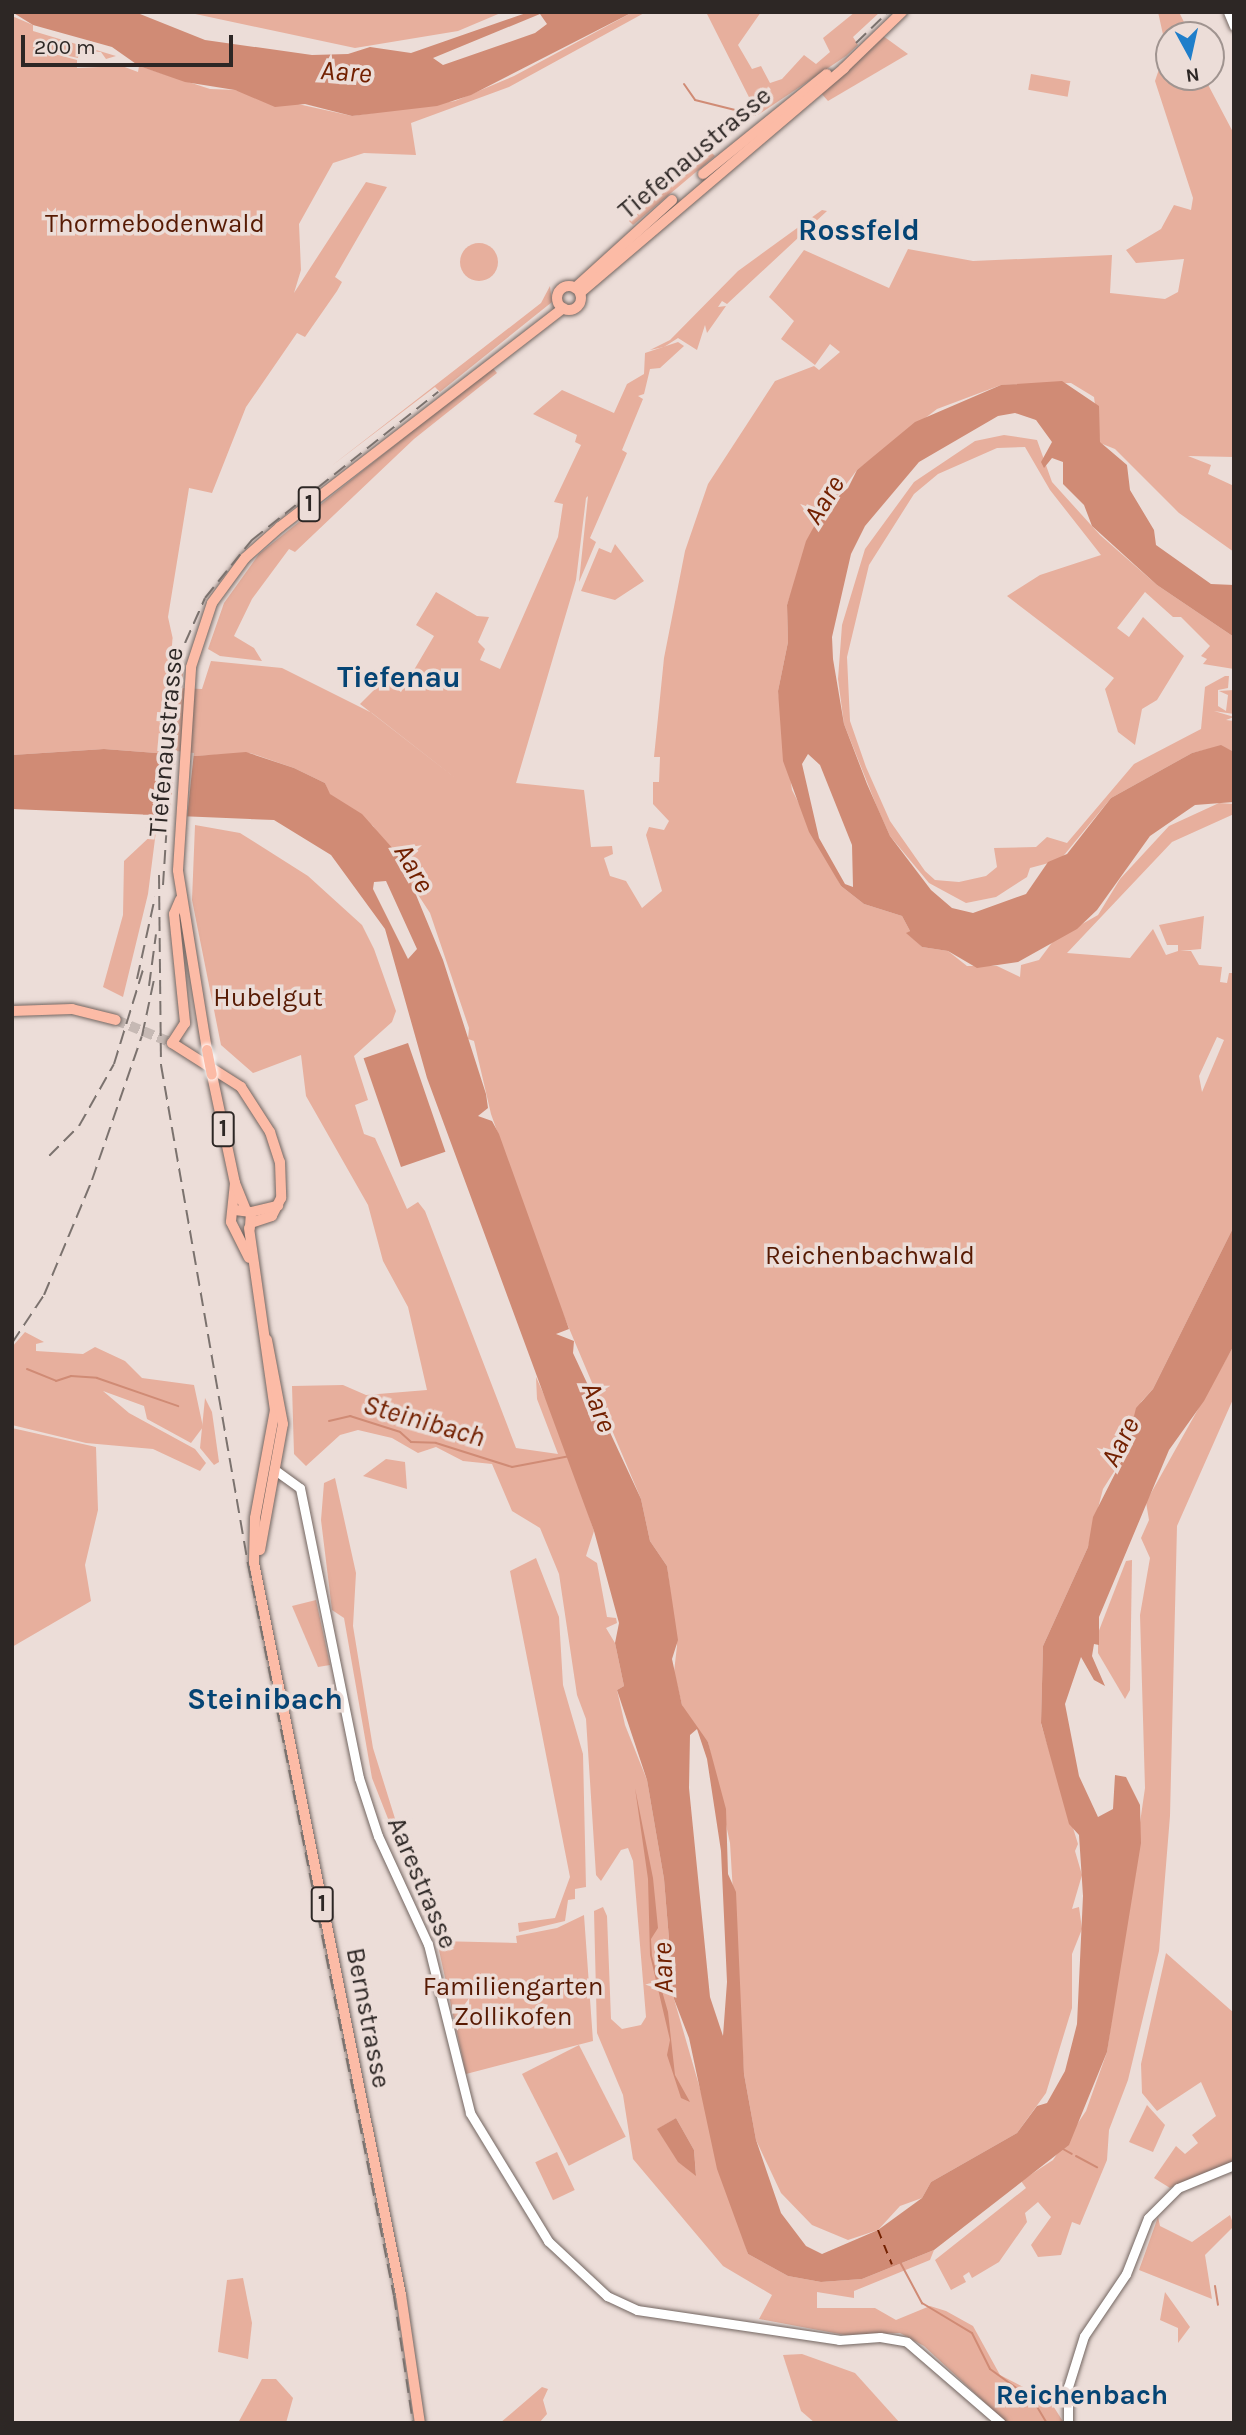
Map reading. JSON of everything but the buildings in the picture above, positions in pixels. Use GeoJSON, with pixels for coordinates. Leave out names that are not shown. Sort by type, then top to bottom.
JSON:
{"type":"FeatureCollection","features":[{"type":"Feature","properties":{"kind":"main road","name":"Tiefenaustrasse"},"geometry":{"type":"LineString","coordinates":[[578,290],[851,61],[902,12]]}},
{"type":"Feature","properties":{"kind":"main road"},"geometry":{"type":"LineString","coordinates":[[561,289],[578,290],[577,308],[560,305],[561,289]]}},
{"type":"Feature","properties":{"kind":"main road","name":"Tiefenaustrasse"},"geometry":{"type":"LineString","coordinates":[[245,1218],[207,1050],[180,900],[178,870],[189,689],[204,620],[246,558],[560,305]]}},
{"type":"Feature","properties":{"kind":"main road"},"geometry":{"type":"LineString","coordinates":[[180,900],[174,914],[185,1023],[172,1043],[222,1071],[259,1110],[280,1162],[278,1206],[245,1218]]}},
{"type":"Feature","properties":{"kind":"main road"},"geometry":{"type":"LineString","coordinates":[[12,1011],[72,1009],[116,1020]]}},
{"type":"Feature","properties":{"kind":"main road","name":"Bernstrasse"},"geometry":{"type":"LineString","coordinates":[[245,1218],[266,1337],[283,1409],[263,1521],[259,1582],[401,2295],[420,2423]]}},
{"type":"Feature","properties":{"kind":"street"},"geometry":{"type":"LineString","coordinates":[[1228,12],[1234,26]]}},
{"type":"Feature","properties":{"kind":"street","name":"Aarestrasse"},"geometry":{"type":"LineString","coordinates":[[271,1468],[300,1488],[359,1777],[383,1847],[428,1944],[470,2113],[539,2229],[583,2276],[628,2307],[839,2340],[880,2337],[907,2342],[1001,2423]]}},
{"type":"Feature","properties":{"kind":"street"},"geometry":{"type":"LineString","coordinates":[[1068,2423],[1068,2387],[1084,2336],[1126,2274],[1148,2218],[1178,2188],[1234,2165]]}},
{"type":"Feature","properties":{"kind":"green space"},"geometry":{"type":"Polygon","coordinates":[[[186,12],[503,12],[458,31],[355,48],[186,12]]]}},
{"type":"Feature","properties":{"kind":"green space","name":"Reichenbachwald"},"geometry":{"type":"Polygon","coordinates":[[[633,12],[646,12],[509,87],[411,123],[416,155],[364,153],[333,163],[299,224],[301,270],[294,293],[366,182],[387,187],[335,277],[342,282],[337,291],[305,337],[297,333],[246,407],[212,493],[189,488],[168,617],[174,644],[169,663],[184,667],[181,688],[202,689],[211,661],[282,668],[371,712],[360,704],[384,680],[401,692],[434,636],[416,625],[436,592],[477,616],[489,617],[478,642],[485,649],[480,660],[500,669],[558,537],[563,504],[554,502],[581,445],[575,442],[577,435],[533,414],[562,390],[614,413],[627,384],[644,374],[645,353],[678,342],[684,346],[660,368],[650,369],[644,394],[638,396],[643,399],[622,450],[627,453],[590,538],[596,542],[579,582],[588,496],[586,498],[576,580],[516,783],[584,790],[591,847],[612,846],[613,854],[604,858],[610,876],[626,881],[642,908],[662,891],[646,835],[649,827],[664,830],[669,821],[653,804],[653,782],[659,782],[660,757],[654,757],[664,658],[685,551],[708,484],[775,381],[814,366],[819,370],[840,352],[830,344],[815,365],[781,339],[794,321],[769,297],[804,250],[889,288],[908,249],[973,261],[1112,255],[1110,293],[1165,299],[1178,292],[1184,259],[1136,263],[1126,250],[1161,229],[1174,205],[1191,210],[1193,198],[1158,91],[1211,91],[1234,134],[1234,457],[1188,456],[1211,465],[1208,474],[1234,486],[1234,552],[1179,513],[1115,449],[1100,443],[1094,397],[1071,383],[1001,385],[937,409],[857,470],[814,527],[787,605],[788,642],[778,691],[792,790],[841,886],[864,904],[902,916],[910,931],[907,933],[922,947],[948,951],[967,966],[997,966],[1020,977],[1021,965],[1039,960],[1054,940],[1098,915],[1120,879],[1169,826],[1219,803],[1234,804],[1234,814],[1172,842],[1067,953],[1130,958],[1153,929],[1166,955],[1178,951],[1178,945],[1167,945],[1159,925],[1204,916],[1201,949],[1180,951],[1191,951],[1199,965],[1222,967],[1220,982],[1227,983],[1229,973],[1234,973],[1234,1226],[1153,1389],[1141,1402],[1124,1456],[1103,1489],[1088,1547],[1043,1646],[1041,1724],[1078,1844],[1075,1851],[1082,1875],[1072,1909],[1079,1907],[1082,1929],[1072,1954],[1072,2008],[1046,2093],[1017,2133],[931,2182],[922,2198],[900,2206],[878,2230],[848,2240],[812,2225],[781,2193],[756,2140],[744,2074],[730,1843],[708,1742],[684,1713],[674,1672],[677,1646],[667,1566],[650,1541],[641,1499],[555,1295],[491,1114],[474,1041],[468,1039],[469,1028],[430,913],[373,826],[329,794],[325,783],[294,768],[250,753],[196,756],[104,749],[12,755],[12,16],[33,25],[33,31],[116,56],[106,59],[101,52],[79,50],[78,58],[32,48],[77,60],[77,68],[122,66],[138,72],[139,66],[210,89],[235,90],[352,116],[455,101],[514,76],[633,12]],[[1217,1037],[1199,1076],[1202,1092],[1224,1040],[1217,1037]]]}},
{"type":"Feature","properties":{"kind":"green space"},"geometry":{"type":"Polygon","coordinates":[[[706,12],[761,12],[738,45],[752,69],[761,66],[770,83],[782,79],[804,55],[816,64],[830,52],[823,38],[855,12],[880,12],[853,37],[858,45],[846,56],[758,115],[706,12]]]}},
{"type":"Feature","properties":{"kind":"green space","name":"Reichenbachwald"},"geometry":{"type":"Polygon","coordinates":[[[1158,12],[1179,12],[1184,21],[1160,21],[1158,12]]]}},
{"type":"Feature","properties":{"kind":"green space"},"geometry":{"type":"Polygon","coordinates":[[[879,33],[908,54],[828,101],[820,92],[879,33]]]}},
{"type":"Feature","properties":{"kind":"green space"},"geometry":{"type":"Polygon","coordinates":[[[1031,74],[1070,81],[1068,97],[1028,90],[1031,74]]]}},
{"type":"Feature","properties":{"kind":"green space"},"geometry":{"type":"Polygon","coordinates":[[[712,153],[715,156],[633,225],[629,221],[712,153]]]}},
{"type":"Feature","properties":{"kind":"green space"},"geometry":{"type":"Polygon","coordinates":[[[822,210],[827,211],[727,304],[722,301],[718,307],[726,306],[707,333],[705,325],[697,350],[678,338],[664,347],[650,350],[670,340],[738,271],[822,210]]]}},
{"type":"Feature","properties":{"kind":"green space"},"geometry":{"type":"Polygon","coordinates":[[[479,243],[492,249],[498,262],[492,275],[479,281],[466,275],[460,262],[466,249],[479,243]]]}},
{"type":"Feature","properties":{"kind":"green space"},"geometry":{"type":"Polygon","coordinates":[[[550,286],[552,302],[440,392],[435,387],[330,467],[541,303],[550,286]]]}},
{"type":"Feature","properties":{"kind":"green space"},"geometry":{"type":"Polygon","coordinates":[[[492,367],[497,373],[414,439],[295,552],[289,549],[252,599],[234,636],[254,648],[262,661],[220,656],[208,649],[224,603],[259,554],[492,367]]]}},
{"type":"Feature","properties":{"kind":"green space"},"geometry":{"type":"Polygon","coordinates":[[[1004,435],[1037,440],[1052,482],[1100,535],[1157,585],[1234,637],[1234,669],[1203,664],[1207,659],[1201,656],[1210,646],[1181,617],[1173,617],[1145,592],[1117,628],[1129,637],[1143,617],[1184,656],[1157,700],[1142,709],[1135,745],[1118,732],[1105,689],[1114,678],[1007,596],[1040,575],[1101,555],[1050,490],[1025,447],[997,448],[938,474],[914,494],[869,565],[847,657],[850,721],[866,767],[890,821],[925,871],[935,880],[959,882],[986,876],[997,867],[994,848],[1036,847],[1047,837],[1067,843],[1134,764],[1201,729],[1205,687],[1225,676],[1229,676],[1228,688],[1218,690],[1218,706],[1226,711],[1228,695],[1219,691],[1234,690],[1234,714],[1214,711],[1234,717],[1226,720],[1234,721],[1234,752],[1221,746],[1192,753],[1111,798],[1060,860],[1030,868],[1027,877],[996,897],[966,903],[929,883],[890,836],[877,807],[844,724],[838,679],[842,625],[865,549],[914,482],[975,441],[1004,435]]]}},
{"type":"Feature","properties":{"kind":"green space"},"geometry":{"type":"Polygon","coordinates":[[[615,544],[644,581],[615,600],[581,591],[599,548],[611,553],[615,544]]]}},
{"type":"Feature","properties":{"kind":"green space","name":"Hubelgut"},"geometry":{"type":"Polygon","coordinates":[[[195,825],[240,833],[308,876],[362,925],[374,949],[396,1011],[392,1022],[354,1056],[368,1100],[355,1105],[364,1134],[375,1138],[407,1209],[418,1202],[425,1211],[516,1448],[558,1454],[537,1399],[536,1377],[562,1435],[594,1531],[586,1556],[597,1563],[607,1617],[616,1618],[617,1623],[606,1628],[615,1643],[624,1686],[617,1690],[625,1725],[647,1780],[664,1879],[674,1999],[748,2254],[788,2276],[821,2282],[862,2279],[934,2250],[930,2260],[854,2291],[854,2298],[817,2292],[817,2308],[875,2308],[896,2320],[930,2306],[946,2311],[973,2326],[1000,2375],[1050,2401],[1064,2423],[1007,2423],[924,2346],[900,2333],[845,2335],[759,2319],[772,2295],[723,2266],[633,2159],[623,2095],[597,2033],[594,1911],[603,1907],[607,1916],[611,2019],[622,2029],[641,2025],[646,2017],[633,1861],[628,1848],[621,1850],[601,1881],[596,1875],[586,1719],[577,1695],[559,1574],[540,1528],[512,1511],[492,1464],[463,1461],[436,1447],[418,1453],[392,1438],[358,1430],[340,1435],[306,1466],[294,1454],[292,1386],[343,1385],[366,1395],[427,1390],[408,1307],[383,1261],[368,1205],[306,1096],[301,1055],[253,1073],[221,1045],[192,900],[195,825]],[[676,2118],[658,2129],[679,2162],[696,2175],[694,2150],[676,2118]]]}},
{"type":"Feature","properties":{"kind":"green space"},"geometry":{"type":"Polygon","coordinates":[[[156,831],[148,894],[123,997],[103,987],[123,915],[124,861],[156,831]]]}},
{"type":"Feature","properties":{"kind":"green space"},"geometry":{"type":"Polygon","coordinates":[[[25,1332],[44,1342],[36,1344],[36,1351],[83,1354],[95,1347],[125,1361],[142,1378],[194,1385],[203,1427],[191,1443],[147,1419],[144,1406],[103,1391],[129,1413],[195,1449],[206,1463],[200,1471],[153,1449],[86,1443],[12,1425],[12,1347],[25,1332]]]}},
{"type":"Feature","properties":{"kind":"green space"},"geometry":{"type":"Polygon","coordinates":[[[1234,1345],[1234,1397],[1177,1526],[1170,1816],[1159,1951],[1128,2080],[1109,2130],[1107,2160],[1080,2225],[1072,2222],[1061,2255],[1038,2257],[1031,2245],[1051,2217],[1038,2202],[1025,2213],[1027,2222],[999,2262],[972,2278],[969,2272],[963,2276],[966,2282],[951,2290],[935,2260],[1026,2188],[1021,2181],[1053,2160],[1086,2111],[1107,2052],[1145,1788],[1140,1615],[1150,1558],[1141,1538],[1149,1520],[1146,1502],[1234,1345]]]}},
{"type":"Feature","properties":{"kind":"green space"},"geometry":{"type":"Polygon","coordinates":[[[205,1398],[212,1412],[219,1462],[214,1465],[200,1448],[205,1398]]]}},
{"type":"Feature","properties":{"kind":"green space"},"geometry":{"type":"Polygon","coordinates":[[[12,1428],[96,1447],[98,1510],[85,1565],[91,1601],[12,1647],[12,1428]]]}},
{"type":"Feature","properties":{"kind":"green space"},"geometry":{"type":"Polygon","coordinates":[[[386,1459],[405,1462],[407,1489],[363,1476],[386,1459]]]}},
{"type":"Feature","properties":{"kind":"green space"},"geometry":{"type":"Polygon","coordinates":[[[335,1478],[356,1573],[353,1626],[373,1748],[407,1857],[438,1923],[431,1921],[416,1890],[372,1778],[344,1618],[332,1610],[321,1520],[324,1483],[335,1478]]]}},
{"type":"Feature","properties":{"kind":"green space"},"geometry":{"type":"Polygon","coordinates":[[[536,1558],[559,1617],[563,1685],[583,1754],[586,1887],[575,1889],[575,1899],[568,1900],[565,1921],[519,1932],[518,1923],[555,1918],[570,1877],[510,1571],[536,1558]]]}},
{"type":"Feature","properties":{"kind":"green space"},"geometry":{"type":"Polygon","coordinates":[[[1132,1560],[1130,1690],[1125,1699],[1098,1653],[1098,1633],[1126,1561],[1132,1560]]]}},
{"type":"Feature","properties":{"kind":"green space"},"geometry":{"type":"Polygon","coordinates":[[[316,1600],[330,1665],[318,1667],[292,1606],[316,1600]]]}},
{"type":"Feature","properties":{"kind":"green space","name":"Familiengarten Zollikofen"},"geometry":{"type":"Polygon","coordinates":[[[584,1915],[593,2041],[466,2074],[437,1941],[517,1943],[516,1936],[557,1928],[584,1915]]]}},
{"type":"Feature","properties":{"kind":"green space"},"geometry":{"type":"Polygon","coordinates":[[[1166,1953],[1234,2013],[1234,2161],[1170,2188],[1154,2178],[1176,2146],[1185,2154],[1198,2143],[1192,2135],[1216,2116],[1201,2082],[1157,2111],[1142,2093],[1141,2064],[1166,1953]]]}},
{"type":"Feature","properties":{"kind":"green space"},"geometry":{"type":"Polygon","coordinates":[[[579,2045],[626,2137],[569,2166],[522,2074],[579,2045]]]}},
{"type":"Feature","properties":{"kind":"green space"},"geometry":{"type":"Polygon","coordinates":[[[1147,2105],[1165,2125],[1153,2152],[1129,2142],[1147,2105]]]}},
{"type":"Feature","properties":{"kind":"green space"},"geometry":{"type":"Polygon","coordinates":[[[557,2152],[575,2190],[553,2200],[535,2162],[557,2152]]]}},
{"type":"Feature","properties":{"kind":"green space"},"geometry":{"type":"Polygon","coordinates":[[[1230,2215],[1234,2226],[1205,2255],[1212,2299],[1139,2270],[1158,2217],[1160,2226],[1192,2242],[1230,2215]]]}},
{"type":"Feature","properties":{"kind":"green space"},"geometry":{"type":"Polygon","coordinates":[[[243,2278],[252,2323],[248,2359],[218,2352],[227,2280],[243,2278]]]}},
{"type":"Feature","properties":{"kind":"green space"},"geometry":{"type":"Polygon","coordinates":[[[1165,2292],[1190,2327],[1178,2343],[1178,2328],[1160,2320],[1165,2292]]]}},
{"type":"Feature","properties":{"kind":"green space"},"geometry":{"type":"Polygon","coordinates":[[[802,2354],[855,2373],[900,2423],[815,2423],[801,2411],[783,2355],[802,2354]]]}},
{"type":"Feature","properties":{"kind":"green space"},"geometry":{"type":"Polygon","coordinates":[[[262,2379],[276,2379],[293,2398],[286,2423],[238,2423],[262,2379]]]}},
{"type":"Feature","properties":{"kind":"green space"},"geometry":{"type":"Polygon","coordinates":[[[542,2387],[548,2389],[543,2400],[547,2414],[539,2423],[500,2423],[542,2387]]]}},
{"type":"Feature","properties":{"kind":"water","name":"Aare"},"geometry":{"type":"Polygon","coordinates":[[[12,12],[135,12],[205,40],[312,55],[348,54],[370,47],[411,53],[529,12],[633,12],[471,95],[437,106],[352,116],[305,104],[275,107],[235,90],[185,82],[139,66],[112,47],[33,25],[12,12]],[[540,14],[433,58],[443,65],[535,33],[547,24],[540,14]]]}},
{"type":"Feature","properties":{"kind":"water"},"geometry":{"type":"Polygon","coordinates":[[[1062,381],[1099,406],[1100,442],[1127,465],[1130,490],[1154,530],[1156,545],[1211,584],[1234,585],[1234,637],[1157,585],[1092,526],[1084,505],[1063,484],[1063,462],[1052,458],[1044,468],[1041,462],[1052,442],[1036,420],[1015,413],[998,416],[919,462],[865,526],[851,554],[832,637],[833,659],[844,724],[890,836],[931,890],[952,908],[973,913],[1026,894],[1048,862],[1067,854],[1111,798],[1192,753],[1221,745],[1234,752],[1234,802],[1195,805],[1150,836],[1097,910],[1077,929],[1018,962],[977,968],[948,951],[922,947],[906,933],[910,931],[902,916],[864,904],[841,886],[809,832],[783,761],[778,691],[788,642],[787,605],[806,541],[823,510],[848,488],[857,470],[915,422],[1001,385],[1062,381]],[[808,754],[802,764],[819,838],[845,884],[853,887],[852,845],[820,765],[808,754]]]}},
{"type":"Feature","properties":{"kind":"water"},"geometry":{"type":"Polygon","coordinates":[[[104,749],[196,756],[246,752],[294,768],[325,783],[330,794],[362,814],[395,851],[443,960],[486,1094],[488,1108],[478,1116],[492,1121],[499,1134],[569,1329],[556,1334],[574,1341],[573,1353],[641,1499],[650,1541],[667,1566],[678,1640],[672,1659],[682,1705],[708,1742],[726,1809],[728,1874],[736,1892],[744,2074],[756,2140],[781,2213],[806,2246],[822,2254],[878,2230],[922,2198],[931,2182],[1017,2133],[1037,2106],[1047,2103],[1065,2071],[1077,2024],[1083,1896],[1079,1835],[1069,1824],[1041,1723],[1043,1646],[1088,1547],[1093,1517],[1124,1456],[1136,1408],[1153,1389],[1234,1226],[1234,1345],[1204,1401],[1169,1450],[1099,1617],[1099,1645],[1094,1644],[1092,1656],[1105,1686],[1094,1680],[1081,1657],[1065,1704],[1079,1776],[1098,1817],[1113,1809],[1115,1775],[1126,1777],[1140,1805],[1141,1843],[1107,2052],[1069,2145],[934,2250],[862,2279],[821,2282],[788,2276],[748,2254],[717,2169],[689,2038],[674,1999],[664,1879],[647,1780],[617,1690],[624,1686],[615,1643],[619,1623],[594,1531],[427,1078],[385,929],[331,855],[274,820],[12,809],[12,755],[104,749]],[[386,881],[374,882],[373,889],[408,959],[417,949],[386,881]],[[697,1729],[690,1735],[689,1788],[710,1997],[723,2036],[727,1982],[721,1851],[707,1759],[697,1729]]]}},
{"type":"Feature","properties":{"kind":"water"},"geometry":{"type":"Polygon","coordinates":[[[408,1043],[445,1152],[401,1167],[364,1058],[408,1043]]]}},
{"type":"Feature","properties":{"kind":"water"},"geometry":{"type":"Polygon","coordinates":[[[635,1788],[653,1878],[658,1928],[651,1939],[652,1956],[668,2012],[675,2075],[690,2102],[681,2098],[667,2055],[670,2040],[650,1955],[648,1879],[635,1788]]]}},
{"type":"Feature","properties":{"kind":"water"},"geometry":{"type":"Polygon","coordinates":[[[676,2118],[694,2150],[696,2176],[678,2162],[657,2129],[676,2118]]]}},
{"type":"Feature","properties":{"kind":"pier"},"geometry":{"type":"Polygon","coordinates":[[[161,750],[174,751],[169,816],[156,815],[161,750]]]}},
{"type":"Feature","properties":{"kind":"pier"},"geometry":{"type":"Polygon","coordinates":[[[176,751],[194,753],[187,819],[169,817],[176,751]]]}},
{"type":"Feature","properties":{"kind":"waterway"},"geometry":{"type":"LineString","coordinates":[[684,84],[695,100],[755,115]]}},
{"type":"Feature","properties":{"kind":"waterway","name":"Steinibach"},"geometry":{"type":"LineString","coordinates":[[27,1369],[56,1381],[71,1376],[97,1378],[178,1406]]}},
{"type":"Feature","properties":{"kind":"waterway","name":"Steinibach"},"geometry":{"type":"LineString","coordinates":[[329,1421],[350,1416],[400,1432],[411,1442],[436,1443],[512,1467],[570,1456]]}},
{"type":"Feature","properties":{"kind":"waterway"},"geometry":{"type":"LineString","coordinates":[[1063,2149],[1072,2154]]}},
{"type":"Feature","properties":{"kind":"waterway"},"geometry":{"type":"LineString","coordinates":[[1076,2156],[1097,2167]]}},
{"type":"Feature","properties":{"kind":"waterway"},"geometry":{"type":"LineString","coordinates":[[900,2262],[922,2303],[972,2333],[990,2369],[1033,2400],[1047,2423]]}},
{"type":"Feature","properties":{"kind":"waterway"},"geometry":{"type":"LineString","coordinates":[[1215,2286],[1218,2305]]}},
{"type":"Feature","properties":{"kind":"ferry route"},"geometry":{"type":"LineString","coordinates":[[878,2230],[892,2264]]}},
{"type":"Feature","properties":{"kind":"tunnel"},"geometry":{"type":"LineString","coordinates":[[116,1020],[172,1043]]}},
{"type":"Feature","properties":{"kind":"railway"},"geometry":{"type":"LineString","coordinates":[[856,43],[888,12]]}},
{"type":"Feature","properties":{"kind":"railway"},"geometry":{"type":"LineString","coordinates":[[163,885],[176,684],[185,643],[205,598],[252,540],[438,392]]}},
{"type":"Feature","properties":{"kind":"railway"},"geometry":{"type":"LineString","coordinates":[[159,875],[161,1065],[248,1564],[394,2296],[413,2423]]}},
{"type":"Feature","properties":{"kind":"railway"},"geometry":{"type":"LineString","coordinates":[[137,979],[155,897]]}},
{"type":"Feature","properties":{"kind":"railway"},"geometry":{"type":"LineString","coordinates":[[149,986],[156,934]]}},
{"type":"Feature","properties":{"kind":"railway"},"geometry":{"type":"LineString","coordinates":[[49,1156],[79,1126],[114,1064],[143,970]]}},
{"type":"Feature","properties":{"kind":"railway"},"geometry":{"type":"LineString","coordinates":[[12,1343],[44,1295],[92,1180],[142,1036],[155,975]]}},
{"type":"Feature","properties":{"kind":"district","name":"Rossfeld"},"geometry":{"type":"Point","coordinates":[859,230]}},
{"type":"Feature","properties":{"kind":"district","name":"Tiefenau"},"geometry":{"type":"Point","coordinates":[399,677]}},
{"type":"Feature","properties":{"kind":"district","name":"Steinibach"},"geometry":{"type":"Point","coordinates":[265,1699]}},
{"type":"Feature","properties":{"kind":"district","name":"Reichenbach"},"geometry":{"type":"Point","coordinates":[1082,2395]}},
{"type":"Feature","properties":{"kind":"park label","name":"Thormebodenwald"},"geometry":{"type":"Point","coordinates":[155,224]}}]}
